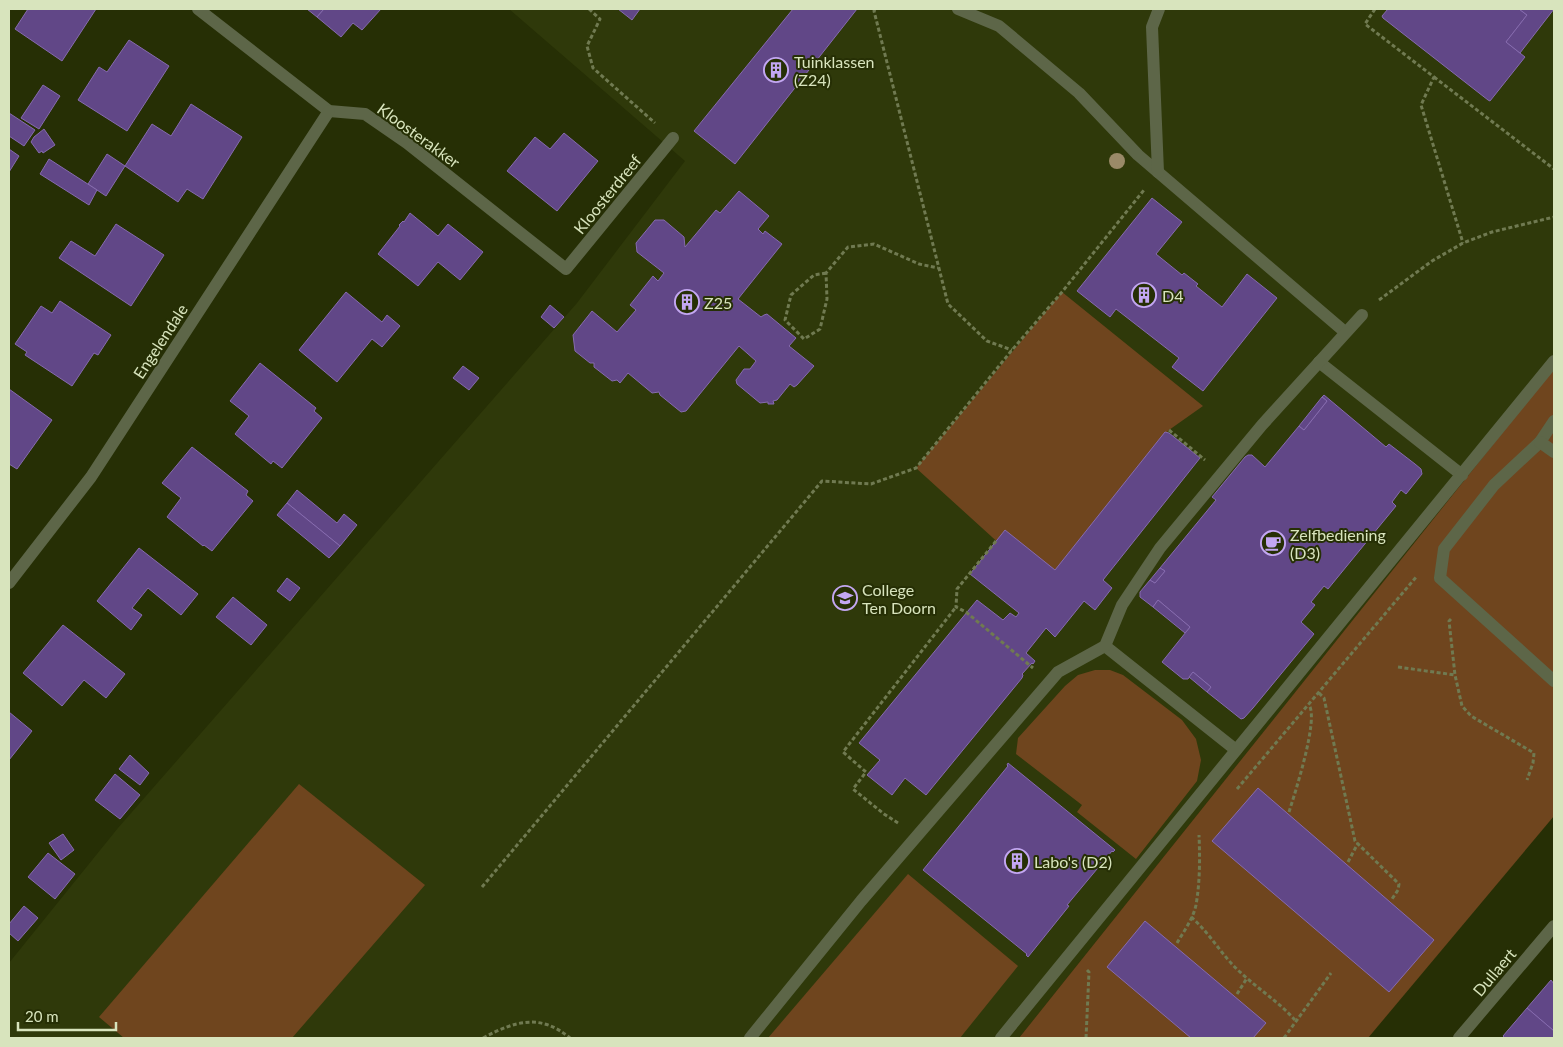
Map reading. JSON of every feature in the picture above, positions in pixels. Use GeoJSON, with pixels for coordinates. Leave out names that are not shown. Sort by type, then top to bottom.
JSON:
{"type":"FeatureCollection","features":[{"type":"Feature","properties":{"kind":"street"},"geometry":{"type":"LineString","coordinates":[[198,9],[329,111]]}},
{"type":"Feature","properties":{"kind":"street"},"geometry":{"type":"LineString","coordinates":[[958,9],[999,26],[1079,93],[1138,155],[1345,332]]}},
{"type":"Feature","properties":{"kind":"street"},"geometry":{"type":"LineString","coordinates":[[1158,172],[1152,26],[1160,9]]}},
{"type":"Feature","properties":{"kind":"street","name":"Kloosterakker"},"geometry":{"type":"LineString","coordinates":[[329,111],[365,114],[407,143],[566,269]]}},
{"type":"Feature","properties":{"kind":"street","name":"Engelendale"},"geometry":{"type":"LineString","coordinates":[[9,583],[91,477],[329,111]]}},
{"type":"Feature","properties":{"kind":"street","name":"Kloosterdreef"},"geometry":{"type":"LineString","coordinates":[[566,269],[673,138]]}},
{"type":"Feature","properties":{"kind":"street"},"geometry":{"type":"LineString","coordinates":[[750,1038],[861,901],[1058,672],[1105,646],[1122,605],[1160,548],[1262,425],[1362,315]]}},
{"type":"Feature","properties":{"kind":"street"},"geometry":{"type":"LineString","coordinates":[[1001,1038],[1554,361]]}},
{"type":"Feature","properties":{"kind":"street"},"geometry":{"type":"LineString","coordinates":[[1318,362],[1462,475]]}},
{"type":"Feature","properties":{"kind":"street"},"geometry":{"type":"LineString","coordinates":[[1554,421],[1540,442],[1494,485],[1444,549],[1440,572],[1440,578],[1554,681]]}},
{"type":"Feature","properties":{"kind":"street"},"geometry":{"type":"LineString","coordinates":[[1540,442],[1554,452]]}},
{"type":"Feature","properties":{"kind":"street"},"geometry":{"type":"LineString","coordinates":[[1105,646],[1236,750]]}},
{"type":"Feature","properties":{"kind":"street","name":"Dullaert"},"geometry":{"type":"LineString","coordinates":[[1459,1038],[1554,926]]}},
{"type":"Feature","properties":{"kind":"path"},"geometry":{"type":"LineString","coordinates":[[588,9],[600,19],[587,46],[593,68],[673,138]]}},
{"type":"Feature","properties":{"kind":"path"},"geometry":{"type":"LineString","coordinates":[[874,9],[948,304],[987,342],[1012,350]]}},
{"type":"Feature","properties":{"kind":"path"},"geometry":{"type":"LineString","coordinates":[[1374,9],[1365,24],[1554,169]]}},
{"type":"Feature","properties":{"kind":"path"},"geometry":{"type":"LineString","coordinates":[[1434,77],[1421,105],[1463,243]]}},
{"type":"Feature","properties":{"kind":"path"},"geometry":{"type":"LineString","coordinates":[[482,887],[822,481],[871,484],[916,468],[1062,292],[1158,172]]}},
{"type":"Feature","properties":{"kind":"path"},"geometry":{"type":"LineString","coordinates":[[1362,315],[1425,266],[1463,243],[1492,232],[1554,217]]}},
{"type":"Feature","properties":{"kind":"path"},"geometry":{"type":"LineString","coordinates":[[826,273],[827,299],[820,329],[804,339],[785,320],[791,295],[814,275],[826,273],[848,247],[874,244],[919,264],[938,268]]}},
{"type":"Feature","properties":{"kind":"path"},"geometry":{"type":"LineString","coordinates":[[1168,430],[1222,473]]}},
{"type":"Feature","properties":{"kind":"path"},"geometry":{"type":"LineString","coordinates":[[918,836],[884,814],[853,789],[866,772],[843,752],[956,607],[956,589],[996,541]]}},
{"type":"Feature","properties":{"kind":"path"},"geometry":{"type":"LineString","coordinates":[[1232,796],[1419,574],[1440,572]]}},
{"type":"Feature","properties":{"kind":"path"},"geometry":{"type":"LineString","coordinates":[[1463,599],[1449,621],[1455,668],[1454,675],[1462,706],[1471,716],[1534,753],[1533,763],[1526,780]]}},
{"type":"Feature","properties":{"kind":"path"},"geometry":{"type":"LineString","coordinates":[[956,607],[966,612],[1030,665],[1052,680]]}},
{"type":"Feature","properties":{"kind":"path"},"geometry":{"type":"LineString","coordinates":[[1398,667],[1454,675]]}},
{"type":"Feature","properties":{"kind":"path"},"geometry":{"type":"LineString","coordinates":[[1319,693],[1324,698],[1355,841],[1399,884],[1398,890],[1392,899]]}},
{"type":"Feature","properties":{"kind":"path"},"geometry":{"type":"LineString","coordinates":[[1288,812],[1301,774],[1312,720],[1312,709],[1309,705]]}},
{"type":"Feature","properties":{"kind":"path"},"geometry":{"type":"LineString","coordinates":[[1193,842],[1204,829]]}},
{"type":"Feature","properties":{"kind":"path"},"geometry":{"type":"LineString","coordinates":[[1177,943],[1188,925],[1196,906],[1200,855],[1199,835]]}},
{"type":"Feature","properties":{"kind":"path"},"geometry":{"type":"LineString","coordinates":[[1348,862],[1358,843]]}},
{"type":"Feature","properties":{"kind":"path"},"geometry":{"type":"LineString","coordinates":[[1191,917],[1202,926],[1238,971],[1296,1020]]}},
{"type":"Feature","properties":{"kind":"path"},"geometry":{"type":"LineString","coordinates":[[1085,968],[1089,972],[1086,1038]]}},
{"type":"Feature","properties":{"kind":"path"},"geometry":{"type":"LineString","coordinates":[[1284,1038],[1331,973]]}},
{"type":"Feature","properties":{"kind":"path"},"geometry":{"type":"LineString","coordinates":[[1237,994],[1246,978]]}},
{"type":"Feature","properties":{"kind":"path"},"geometry":{"type":"LineString","coordinates":[[483,1038],[506,1026],[533,1021],[560,1030],[570,1038]]}},
{"type":"Feature","properties":{"kind":"shaded area","name":"College Ten Doorn"},"geometry":{"type":"Polygon","coordinates":[[[509,9],[1554,9],[1554,368],[1019,1038],[9,1038],[9,963],[118,828],[577,303],[685,161],[509,9]]]}},
{"type":"Feature","properties":{"kind":"shaded area"},"geometry":{"type":"Polygon","coordinates":[[[1062,292],[1203,406],[1162,437],[1049,583],[1003,547],[916,468],[1062,292]]]}},
{"type":"Feature","properties":{"kind":"shaded area"},"geometry":{"type":"Polygon","coordinates":[[[1554,368],[1554,816],[1368,1038],[1019,1038],[1554,368]]]}},
{"type":"Feature","properties":{"kind":"shaded area"},"geometry":{"type":"Polygon","coordinates":[[[1095,670],[1110,670],[1123,675],[1182,720],[1196,739],[1201,760],[1197,781],[1136,859],[1077,812],[1082,805],[1016,754],[1018,738],[1065,686],[1078,675],[1095,670]]]}},
{"type":"Feature","properties":{"kind":"shaded area"},"geometry":{"type":"Polygon","coordinates":[[[299,784],[425,885],[292,1038],[124,1038],[99,1017],[299,784]]]}},
{"type":"Feature","properties":{"kind":"shaded area"},"geometry":{"type":"Polygon","coordinates":[[[908,874],[1018,966],[960,1038],[768,1038],[908,874]]]}},
{"type":"Feature","properties":{"kind":"building"},"geometry":{"type":"Polygon","coordinates":[[[28,9],[96,9],[62,61],[15,29],[28,9]]]}},
{"type":"Feature","properties":{"kind":"building"},"geometry":{"type":"Polygon","coordinates":[[[307,9],[324,9],[317,17],[307,9]]]}},
{"type":"Feature","properties":{"kind":"building"},"geometry":{"type":"Polygon","coordinates":[[[324,9],[381,9],[362,30],[353,23],[341,37],[317,17],[324,9]]]}},
{"type":"Feature","properties":{"kind":"building"},"geometry":{"type":"Polygon","coordinates":[[[618,9],[640,9],[632,20],[618,9]]]}},
{"type":"Feature","properties":{"kind":"building","name":"Tuinklassen (Z24)"},"geometry":{"type":"Polygon","coordinates":[[[793,9],[857,9],[735,164],[694,131],[793,9]]]}},
{"type":"Feature","properties":{"kind":"building"},"geometry":{"type":"Polygon","coordinates":[[[1388,9],[1519,9],[1527,15],[1506,42],[1525,57],[1490,101],[1383,18],[1382,16],[1388,9]]]}},
{"type":"Feature","properties":{"kind":"building"},"geometry":{"type":"Polygon","coordinates":[[[1519,9],[1554,9],[1520,53],[1506,42],[1527,15],[1519,9]]]}},
{"type":"Feature","properties":{"kind":"building"},"geometry":{"type":"Polygon","coordinates":[[[129,40],[169,66],[127,131],[78,100],[99,67],[107,72],[129,40]]]}},
{"type":"Feature","properties":{"kind":"building"},"geometry":{"type":"Polygon","coordinates":[[[43,85],[60,96],[39,129],[21,118],[43,85]]]}},
{"type":"Feature","properties":{"kind":"building"},"geometry":{"type":"Polygon","coordinates":[[[191,104],[242,137],[203,199],[187,189],[178,202],[125,166],[152,124],[171,136],[191,104]]]}},
{"type":"Feature","properties":{"kind":"building"},"geometry":{"type":"Polygon","coordinates":[[[9,113],[35,130],[24,146],[9,136],[9,113]]]}},
{"type":"Feature","properties":{"kind":"building"},"geometry":{"type":"Polygon","coordinates":[[[44,129],[55,145],[43,153],[42,151],[39,153],[31,142],[44,129]]]}},
{"type":"Feature","properties":{"kind":"building"},"geometry":{"type":"Polygon","coordinates":[[[564,133],[598,161],[557,211],[507,171],[535,137],[550,149],[564,133]]]}},
{"type":"Feature","properties":{"kind":"building"},"geometry":{"type":"Polygon","coordinates":[[[9,149],[19,156],[9,172],[9,149]]]}},
{"type":"Feature","properties":{"kind":"building"},"geometry":{"type":"Polygon","coordinates":[[[107,154],[125,166],[106,196],[88,184],[107,154]]]}},
{"type":"Feature","properties":{"kind":"building"},"geometry":{"type":"Polygon","coordinates":[[[49,159],[97,190],[89,205],[40,174],[49,159]]]}},
{"type":"Feature","properties":{"kind":"building","name":"Z25"},"geometry":{"type":"Polygon","coordinates":[[[739,191],[769,216],[758,229],[763,234],[765,231],[782,244],[738,299],[761,317],[767,314],[796,338],[789,346],[814,366],[797,385],[794,387],[790,384],[777,400],[773,401],[774,404],[768,404],[768,402],[760,403],[737,384],[736,380],[744,369],[750,369],[756,361],[739,346],[686,411],[681,412],[660,395],[659,392],[652,393],[628,373],[620,383],[617,380],[612,381],[594,367],[594,363],[590,363],[575,351],[573,335],[592,311],[617,332],[636,310],[630,305],[653,276],[658,281],[664,273],[637,252],[636,243],[655,220],[664,220],[684,237],[685,247],[716,210],[720,213],[739,191]]]}},
{"type":"Feature","properties":{"kind":"building","name":"D4"},"geometry":{"type":"Polygon","coordinates":[[[1152,198],[1182,222],[1156,254],[1182,275],[1184,273],[1198,284],[1196,286],[1222,307],[1247,274],[1277,298],[1203,391],[1172,367],[1179,358],[1116,309],[1110,317],[1077,291],[1152,198]]]}},
{"type":"Feature","properties":{"kind":"building"},"geometry":{"type":"Polygon","coordinates":[[[410,213],[438,236],[448,224],[483,252],[460,280],[438,262],[418,286],[378,254],[410,213]]]}},
{"type":"Feature","properties":{"kind":"building"},"geometry":{"type":"Polygon","coordinates":[[[116,224],[164,255],[131,306],[59,258],[71,241],[95,256],[116,224]]]}},
{"type":"Feature","properties":{"kind":"building"},"geometry":{"type":"Polygon","coordinates":[[[346,292],[382,322],[387,315],[400,326],[382,347],[372,339],[337,382],[299,350],[346,292]]]}},
{"type":"Feature","properties":{"kind":"building"},"geometry":{"type":"Polygon","coordinates":[[[60,301],[111,335],[98,355],[94,353],[72,386],[25,355],[27,352],[15,344],[41,306],[52,313],[60,301]]]}},
{"type":"Feature","properties":{"kind":"building"},"geometry":{"type":"Polygon","coordinates":[[[550,305],[564,317],[554,328],[541,317],[550,305]]]}},
{"type":"Feature","properties":{"kind":"building"},"geometry":{"type":"Polygon","coordinates":[[[260,363],[316,408],[314,411],[322,418],[282,468],[273,461],[271,464],[235,434],[249,416],[230,401],[260,363]]]}},
{"type":"Feature","properties":{"kind":"building"},"geometry":{"type":"Polygon","coordinates":[[[463,366],[479,378],[469,390],[453,378],[463,366]]]}},
{"type":"Feature","properties":{"kind":"building"},"geometry":{"type":"Polygon","coordinates":[[[9,389],[52,420],[17,469],[9,464],[9,389]]]}},
{"type":"Feature","properties":{"kind":"building","name":"Zelfbediening (D3)"},"geometry":{"type":"Polygon","coordinates":[[[1324,395],[1386,447],[1389,444],[1415,464],[1421,469],[1422,474],[1406,494],[1401,490],[1392,502],[1396,506],[1328,589],[1324,586],[1311,602],[1315,605],[1301,622],[1314,634],[1253,708],[1241,719],[1207,692],[1211,687],[1193,672],[1188,679],[1183,679],[1162,662],[1190,627],[1158,600],[1153,607],[1140,597],[1140,592],[1150,580],[1155,583],[1165,571],[1160,568],[1216,500],[1212,497],[1245,457],[1252,455],[1265,467],[1299,426],[1304,430],[1327,401],[1322,397],[1324,395]]]}},
{"type":"Feature","properties":{"kind":"building"},"geometry":{"type":"Polygon","coordinates":[[[1322,397],[1327,401],[1304,430],[1299,426],[1322,397]]]}},
{"type":"Feature","properties":{"kind":"building"},"geometry":{"type":"Polygon","coordinates":[[[1165,432],[1169,433],[1200,458],[1103,580],[1112,588],[1095,610],[1084,601],[1055,637],[1046,628],[1026,653],[1035,661],[1033,664],[1022,674],[1022,678],[926,795],[905,778],[892,795],[867,775],[880,760],[859,743],[977,600],[1003,620],[1010,613],[1016,617],[1019,613],[970,574],[1005,530],[1055,570],[1165,432]]]}},
{"type":"Feature","properties":{"kind":"building"},"geometry":{"type":"Polygon","coordinates":[[[192,447],[248,491],[246,495],[253,501],[212,551],[167,517],[181,498],[162,483],[192,447]]]}},
{"type":"Feature","properties":{"kind":"building"},"geometry":{"type":"Polygon","coordinates":[[[297,490],[337,523],[344,514],[357,525],[340,546],[287,503],[297,490]]]}},
{"type":"Feature","properties":{"kind":"building"},"geometry":{"type":"Polygon","coordinates":[[[287,503],[340,546],[329,558],[277,515],[287,503]]]}},
{"type":"Feature","properties":{"kind":"building"},"geometry":{"type":"Polygon","coordinates":[[[139,548],[198,594],[181,615],[148,588],[132,608],[142,615],[131,630],[97,601],[139,548]]]}},
{"type":"Feature","properties":{"kind":"building"},"geometry":{"type":"Polygon","coordinates":[[[1160,568],[1165,571],[1155,583],[1150,580],[1160,568]]]}},
{"type":"Feature","properties":{"kind":"building"},"geometry":{"type":"Polygon","coordinates":[[[287,578],[300,588],[290,601],[277,591],[287,578]]]}},
{"type":"Feature","properties":{"kind":"building"},"geometry":{"type":"Polygon","coordinates":[[[233,597],[267,625],[251,645],[216,617],[233,597]]]}},
{"type":"Feature","properties":{"kind":"building"},"geometry":{"type":"Polygon","coordinates":[[[1158,600],[1190,627],[1185,633],[1153,607],[1158,600]]]}},
{"type":"Feature","properties":{"kind":"building"},"geometry":{"type":"Polygon","coordinates":[[[63,625],[125,674],[106,698],[84,680],[62,706],[23,673],[63,625]]]}},
{"type":"Feature","properties":{"kind":"building"},"geometry":{"type":"Polygon","coordinates":[[[1193,672],[1211,687],[1207,692],[1189,677],[1193,672]]]}},
{"type":"Feature","properties":{"kind":"building"},"geometry":{"type":"Polygon","coordinates":[[[9,712],[32,731],[9,760],[9,712]]]}},
{"type":"Feature","properties":{"kind":"building"},"geometry":{"type":"Polygon","coordinates":[[[130,755],[149,773],[140,785],[119,769],[130,755]]]}},
{"type":"Feature","properties":{"kind":"building","name":"Labo's (D2)"},"geometry":{"type":"Polygon","coordinates":[[[1008,763],[1115,850],[1112,851],[1067,905],[1069,906],[1028,957],[1027,954],[923,870],[1008,766],[1008,763]]]}},
{"type":"Feature","properties":{"kind":"building"},"geometry":{"type":"Polygon","coordinates":[[[115,774],[140,795],[120,819],[95,800],[115,774]]]}},
{"type":"Feature","properties":{"kind":"building"},"geometry":{"type":"Polygon","coordinates":[[[1258,788],[1434,940],[1389,992],[1212,841],[1258,788]]]}},
{"type":"Feature","properties":{"kind":"building"},"geometry":{"type":"Polygon","coordinates":[[[63,834],[74,850],[61,860],[49,843],[63,834]]]}},
{"type":"Feature","properties":{"kind":"building"},"geometry":{"type":"Polygon","coordinates":[[[48,853],[75,874],[55,899],[28,877],[48,853]]]}},
{"type":"Feature","properties":{"kind":"building"},"geometry":{"type":"Polygon","coordinates":[[[24,906],[38,918],[18,941],[9,933],[9,924],[24,906]]]}},
{"type":"Feature","properties":{"kind":"building"},"geometry":{"type":"Polygon","coordinates":[[[1145,921],[1266,1023],[1253,1038],[1191,1038],[1107,967],[1145,921]]]}},
{"type":"Feature","properties":{"kind":"building"},"geometry":{"type":"Polygon","coordinates":[[[1551,980],[1554,984],[1554,1031],[1527,1008],[1551,980]]]}},
{"type":"Feature","properties":{"kind":"building"},"geometry":{"type":"Polygon","coordinates":[[[1527,1008],[1554,1031],[1554,1038],[1505,1038],[1503,1036],[1527,1008]]]}},
{"type":"Feature","properties":{"kind":"place","name":"Tuinklassen (Z24)"},"geometry":{"type":"Point","coordinates":[776,70]}},
{"type":"Feature","properties":{"kind":"place","name":"D4"},"geometry":{"type":"Point","coordinates":[1144,295]}},
{"type":"Feature","properties":{"kind":"place","name":"Z25"},"geometry":{"type":"Point","coordinates":[687,302]}},
{"type":"Feature","properties":{"kind":"place","name":"Zelfbediening (D3)"},"geometry":{"type":"Point","coordinates":[1273,543]}},
{"type":"Feature","properties":{"kind":"place","name":"College Ten Doorn"},"geometry":{"type":"Point","coordinates":[845,598]}},
{"type":"Feature","properties":{"kind":"place","name":"Labo's (D2)"},"geometry":{"type":"Point","coordinates":[1017,861]}}]}
